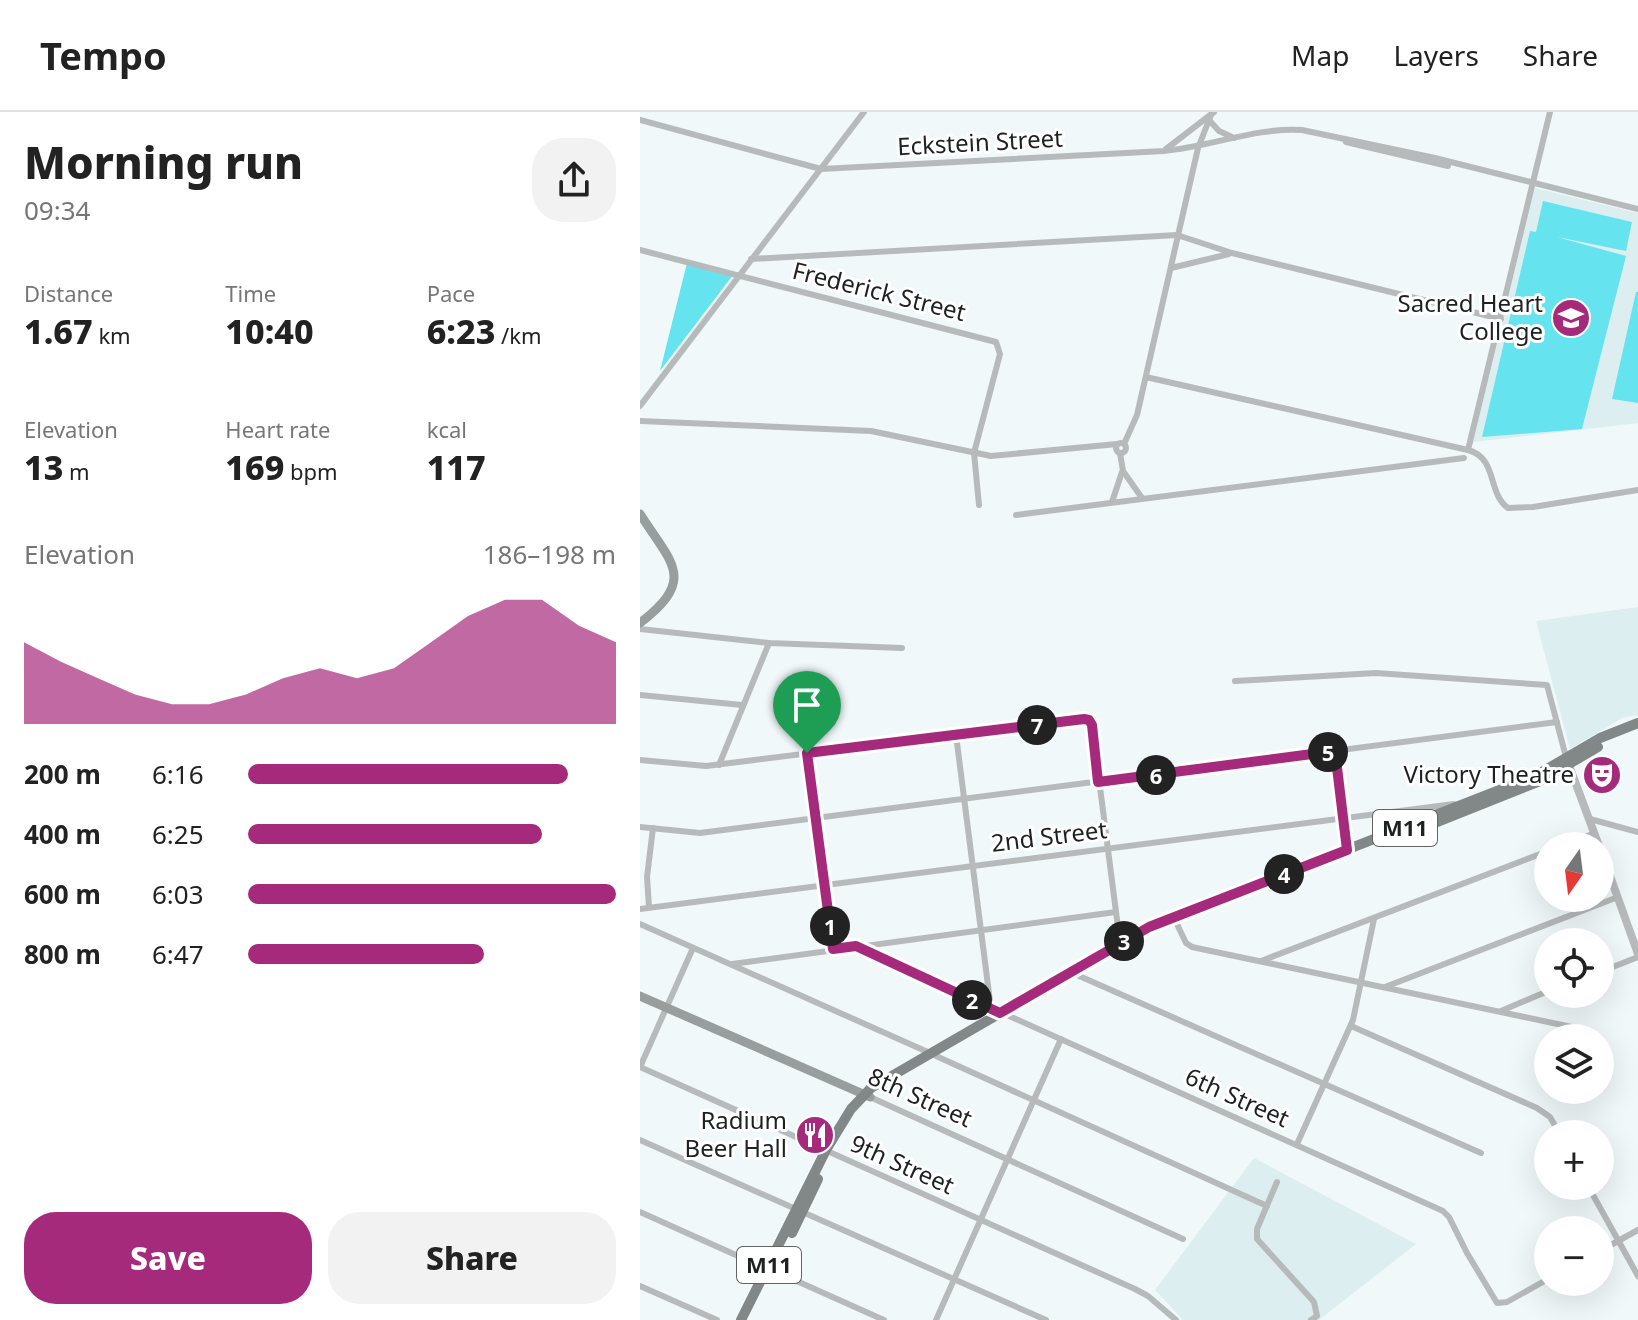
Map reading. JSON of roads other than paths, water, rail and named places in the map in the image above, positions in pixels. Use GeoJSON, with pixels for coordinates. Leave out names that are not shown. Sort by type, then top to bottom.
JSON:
{"type":"FeatureCollection","features":[{"type":"Feature","properties":{"kind":"main road"},"geometry":{"type":"LineString","coordinates":[[640,514],[674,571],[674,585],[668,598],[640,624]]}},
{"type":"Feature","properties":{"kind":"main road","name":"M11"},"geometry":{"type":"LineString","coordinates":[[741,1320],[828,1151],[867,1096],[999,1012],[1158,923],[1568,763],[1600,738],[1638,723]]}},
{"type":"Feature","properties":{"kind":"main road","name":"M11"},"geometry":{"type":"LineString","coordinates":[[999,1012],[1176,922],[1493,801],[1638,729]]}},
{"type":"Feature","properties":{"kind":"main road","name":"8th Street"},"geometry":{"type":"LineString","coordinates":[[640,996],[867,1096]]}},
{"type":"Feature","properties":{"kind":"main road","name":"M11"},"geometry":{"type":"LineString","coordinates":[[748,1320],[769,1270]]}},
{"type":"Feature","properties":{"kind":"street"},"geometry":{"type":"LineString","coordinates":[[640,406],[864,112]]}},
{"type":"Feature","properties":{"kind":"street"},"geometry":{"type":"LineString","coordinates":[[1468,450],[1550,112]]}},
{"type":"Feature","properties":{"kind":"street"},"geometry":{"type":"LineString","coordinates":[[1211,116],[1219,131],[1234,138]]}},
{"type":"Feature","properties":{"kind":"street"},"geometry":{"type":"LineString","coordinates":[[1121,444],[1135,422],[1198,148],[1211,116]]}},
{"type":"Feature","properties":{"kind":"street"},"geometry":{"type":"LineString","coordinates":[[1164,151],[1211,116]]}},
{"type":"Feature","properties":{"kind":"street","name":"Eckstein Street"},"geometry":{"type":"LineString","coordinates":[[640,120],[821,169],[1164,151],[1198,148],[1280,129],[1326,135],[1374,149],[1638,209]]}},
{"type":"Feature","properties":{"kind":"street"},"geometry":{"type":"LineString","coordinates":[[751,259],[1177,235],[1232,253],[1501,319]]}},
{"type":"Feature","properties":{"kind":"street","name":"Frederick Street"},"geometry":{"type":"LineString","coordinates":[[640,250],[996,342],[1000,354],[974,453]]}},
{"type":"Feature","properties":{"kind":"street"},"geometry":{"type":"LineString","coordinates":[[1171,268],[1232,253]]}},
{"type":"Feature","properties":{"kind":"street"},"geometry":{"type":"LineString","coordinates":[[1146,377],[1468,450],[1481,456],[1490,468],[1500,500],[1504,507],[1511,509],[1638,490]]}},
{"type":"Feature","properties":{"kind":"street"},"geometry":{"type":"LineString","coordinates":[[640,421],[871,431],[997,456],[1121,444]]}},
{"type":"Feature","properties":{"kind":"street"},"geometry":{"type":"LineString","coordinates":[[1121,444],[1126,449],[1120,453],[1123,471],[1142,498]]}},
{"type":"Feature","properties":{"kind":"street"},"geometry":{"type":"LineString","coordinates":[[974,453],[979,505]]}},
{"type":"Feature","properties":{"kind":"street"},"geometry":{"type":"LineString","coordinates":[[1016,515],[1464,458]]}},
{"type":"Feature","properties":{"kind":"street"},"geometry":{"type":"LineString","coordinates":[[1112,502],[1123,471]]}},
{"type":"Feature","properties":{"kind":"street"},"geometry":{"type":"LineString","coordinates":[[640,624],[769,643],[902,648]]}},
{"type":"Feature","properties":{"kind":"street"},"geometry":{"type":"LineString","coordinates":[[719,765],[769,643]]}},
{"type":"Feature","properties":{"kind":"street"},"geometry":{"type":"LineString","coordinates":[[1235,681],[1376,673],[1547,685],[1568,763],[1595,832]]}},
{"type":"Feature","properties":{"kind":"street"},"geometry":{"type":"LineString","coordinates":[[795,679],[833,949]]}},
{"type":"Feature","properties":{"kind":"street"},"geometry":{"type":"LineString","coordinates":[[640,695],[742,705]]}},
{"type":"Feature","properties":{"kind":"street"},"geometry":{"type":"LineString","coordinates":[[640,760],[699,767],[1087,719],[1092,725],[1120,943]]}},
{"type":"Feature","properties":{"kind":"street"},"geometry":{"type":"LineString","coordinates":[[640,827],[700,833],[1557,722]]}},
{"type":"Feature","properties":{"kind":"street"},"geometry":{"type":"LineString","coordinates":[[956,735],[981,930],[999,1012]]}},
{"type":"Feature","properties":{"kind":"street"},"geometry":{"type":"LineString","coordinates":[[1335,751],[1347,850]]}},
{"type":"Feature","properties":{"kind":"street","name":"2nd Street"},"geometry":{"type":"LineString","coordinates":[[640,909],[1344,816],[1462,804]]}},
{"type":"Feature","properties":{"kind":"street"},"geometry":{"type":"LineString","coordinates":[[1590,819],[1638,832]]}},
{"type":"Feature","properties":{"kind":"street"},"geometry":{"type":"LineString","coordinates":[[649,907],[647,877],[653,828]]}},
{"type":"Feature","properties":{"kind":"street"},"geometry":{"type":"LineString","coordinates":[[1261,961],[1534,856]]}},
{"type":"Feature","properties":{"kind":"street"},"geometry":{"type":"LineString","coordinates":[[1614,886],[1638,956],[1614,966]]}},
{"type":"Feature","properties":{"kind":"street"},"geometry":{"type":"LineString","coordinates":[[1385,987],[1618,897]]}},
{"type":"Feature","properties":{"kind":"street"},"geometry":{"type":"LineString","coordinates":[[732,964],[1116,912]]}},
{"type":"Feature","properties":{"kind":"street"},"geometry":{"type":"LineString","coordinates":[[1297,1144],[1351,1026],[1363,982],[1374,919]]}},
{"type":"Feature","properties":{"kind":"street"},"geometry":{"type":"LineString","coordinates":[[1176,922],[1190,946],[1559,1024]]}},
{"type":"Feature","properties":{"kind":"street"},"geometry":{"type":"LineString","coordinates":[[640,924],[1267,1206]]}},
{"type":"Feature","properties":{"kind":"street","name":"6th Street"},"geometry":{"type":"LineString","coordinates":[[856,946],[1436,1207],[1449,1217],[1496,1302],[1507,1302],[1534,1287]]}},
{"type":"Feature","properties":{"kind":"street"},"geometry":{"type":"LineString","coordinates":[[640,1067],[693,948]]}},
{"type":"Feature","properties":{"kind":"street"},"geometry":{"type":"LineString","coordinates":[[1077,975],[1481,1153]]}},
{"type":"Feature","properties":{"kind":"street"},"geometry":{"type":"LineString","coordinates":[[1501,1011],[1534,997]]}},
{"type":"Feature","properties":{"kind":"street"},"geometry":{"type":"LineString","coordinates":[[1351,1026],[1537,1108],[1552,1120]]}},
{"type":"Feature","properties":{"kind":"street"},"geometry":{"type":"LineString","coordinates":[[936,1320],[1061,1039]]}},
{"type":"Feature","properties":{"kind":"street","name":"9th Street"},"geometry":{"type":"LineString","coordinates":[[640,1067],[1148,1296],[1176,1320]]}},
{"type":"Feature","properties":{"kind":"street","name":"8th Street"},"geometry":{"type":"LineString","coordinates":[[867,1096],[1183,1239]]}},
{"type":"Feature","properties":{"kind":"street"},"geometry":{"type":"LineString","coordinates":[[640,1140],[1046,1320]]}},
{"type":"Feature","properties":{"kind":"street"},"geometry":{"type":"LineString","coordinates":[[1277,1182],[1257,1229],[1257,1239],[1314,1302],[1317,1316],[1311,1320]]}},
{"type":"Feature","properties":{"kind":"street"},"geometry":{"type":"LineString","coordinates":[[1596,1200],[1638,1276]]}},
{"type":"Feature","properties":{"kind":"street"},"geometry":{"type":"LineString","coordinates":[[640,1212],[884,1320]]}},
{"type":"Feature","properties":{"kind":"street"},"geometry":{"type":"LineString","coordinates":[[1614,1243],[1638,1230]]}},
{"type":"Feature","properties":{"kind":"street"},"geometry":{"type":"LineString","coordinates":[[640,1286],[717,1320]]}},
{"type":"Feature","properties":{"kind":"place","name":"Sacred Heart College"},"geometry":{"type":"Point","coordinates":[1571,318]}},
{"type":"Feature","properties":{"kind":"place","name":"Victory Theatre"},"geometry":{"type":"Point","coordinates":[1602,775]}},
{"type":"Feature","properties":{"kind":"place","name":"Radium Beer Hall"},"geometry":{"type":"Point","coordinates":[815,1135]}}]}
